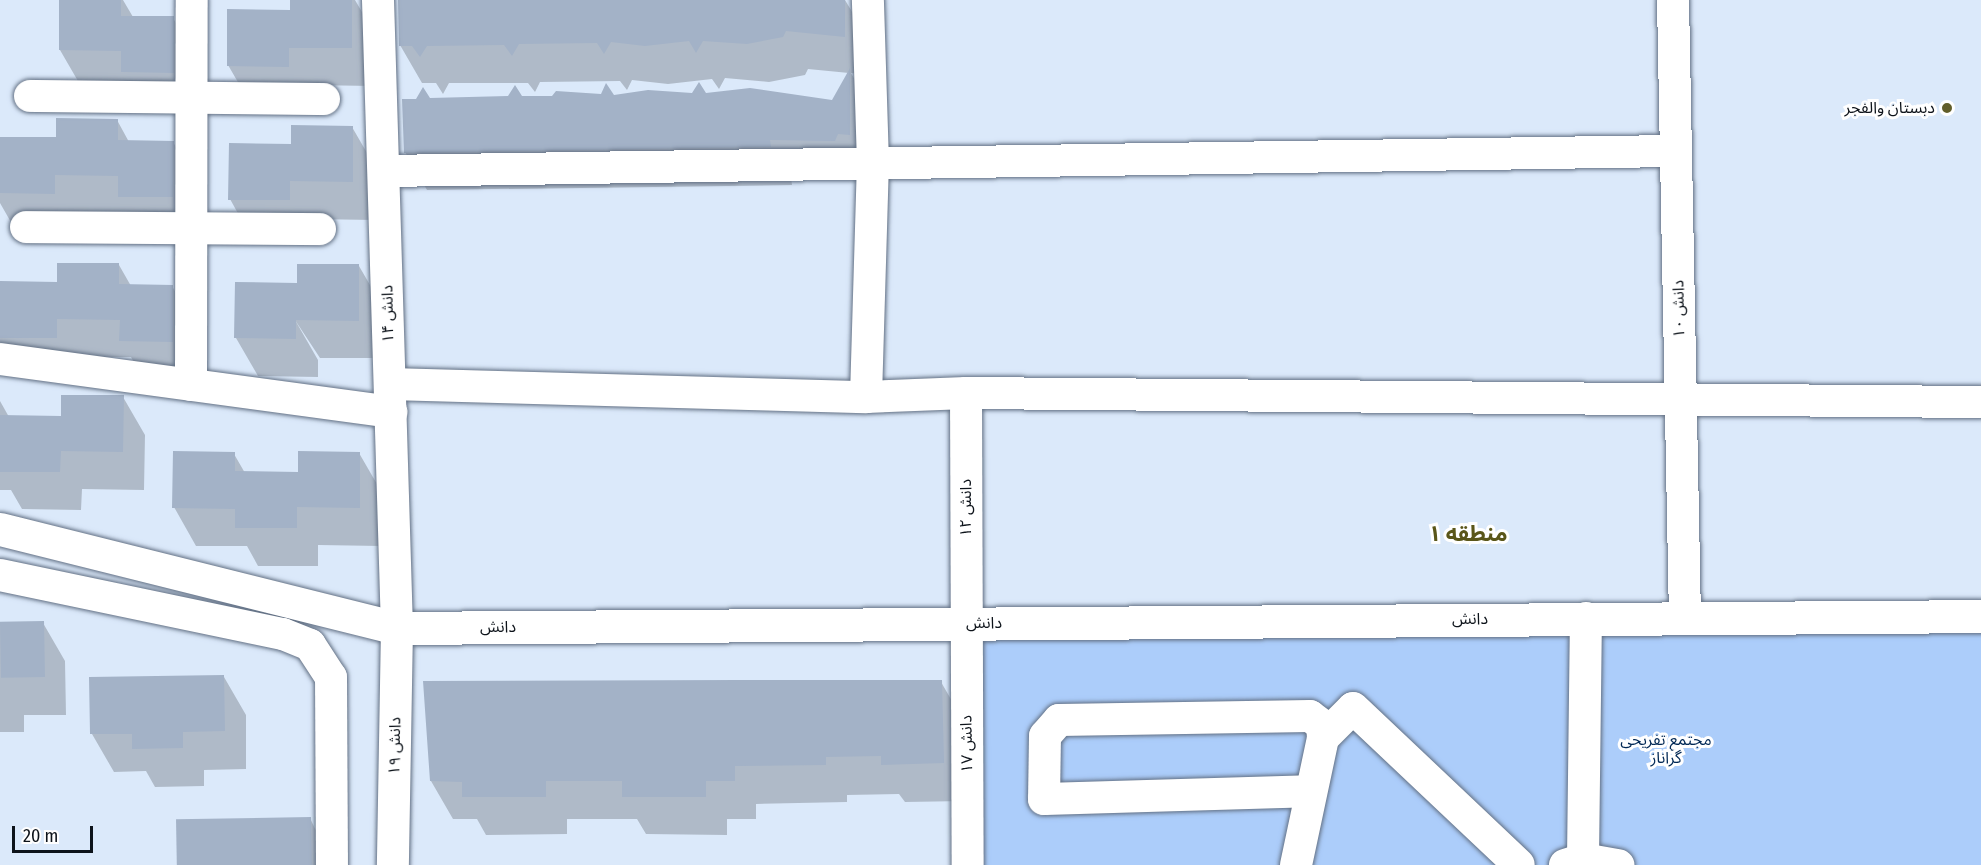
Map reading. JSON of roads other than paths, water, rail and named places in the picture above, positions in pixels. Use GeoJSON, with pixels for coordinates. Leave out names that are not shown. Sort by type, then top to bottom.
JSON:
{"type":"FeatureCollection","features":[{"type":"Feature","properties":{"kind":"street"},"geometry":{"type":"LineString","coordinates":[[191,385],[192,0]]}},
{"type":"Feature","properties":{"kind":"street","name":"دانش ۱۴"},"geometry":{"type":"LineString","coordinates":[[378,0],[385,171],[397,628]]}},
{"type":"Feature","properties":{"kind":"street"},"geometry":{"type":"LineString","coordinates":[[866,397],[873,163],[868,0]]}},
{"type":"Feature","properties":{"kind":"street","name":"دانش ۱۰"},"geometry":{"type":"LineString","coordinates":[[1673,0],[1685,618]]}},
{"type":"Feature","properties":{"kind":"street"},"geometry":{"type":"LineString","coordinates":[[30,96],[324,99]]}},
{"type":"Feature","properties":{"kind":"street"},"geometry":{"type":"LineString","coordinates":[[385,171],[1676,151]]}},
{"type":"Feature","properties":{"kind":"street"},"geometry":{"type":"LineString","coordinates":[[26,227],[320,229]]}},
{"type":"Feature","properties":{"kind":"street"},"geometry":{"type":"LineString","coordinates":[[0,359],[191,385],[390,398],[866,397],[966,393],[1681,403],[1981,402]]}},
{"type":"Feature","properties":{"kind":"street","name":"دانش ۱۲"},"geometry":{"type":"LineString","coordinates":[[966,393],[966,624]]}},
{"type":"Feature","properties":{"kind":"street","name":"دانش"},"geometry":{"type":"LineString","coordinates":[[0,529],[397,628],[1981,616]]}},
{"type":"Feature","properties":{"kind":"street"},"geometry":{"type":"LineString","coordinates":[[0,575],[283,633],[310,645],[331,676],[332,865]]}},
{"type":"Feature","properties":{"kind":"street"},"geometry":{"type":"LineString","coordinates":[[1586,618],[1574,862],[1618,865]]}},
{"type":"Feature","properties":{"kind":"street","name":"دانش ۱۷"},"geometry":{"type":"LineString","coordinates":[[966,624],[968,865]]}},
{"type":"Feature","properties":{"kind":"street","name":"دانش ۱۹"},"geometry":{"type":"LineString","coordinates":[[393,865],[397,628]]}},
{"type":"Feature","properties":{"kind":"street"},"geometry":{"type":"LineString","coordinates":[[1323,738],[1353,708],[1519,865]]}},
{"type":"Feature","properties":{"kind":"street"},"geometry":{"type":"LineString","coordinates":[[1296,865],[1309,791],[1319,777],[1323,738],[1322,725],[1310,716],[1059,720],[1046,735],[1044,799],[1309,791]]}},
{"type":"Feature","properties":{"kind":"place","name":"دبستان والفجر"},"geometry":{"type":"Point","coordinates":[1947,108]}},
{"type":"Feature","properties":{"kind":"district","name":"منطقه ۱"},"geometry":{"type":"Point","coordinates":[1468,534]}},
{"type":"Feature","properties":{"kind":"park label","name":"مجتمع تفریحی گراناز"},"geometry":{"type":"Point","coordinates":[1666,749]}}]}
